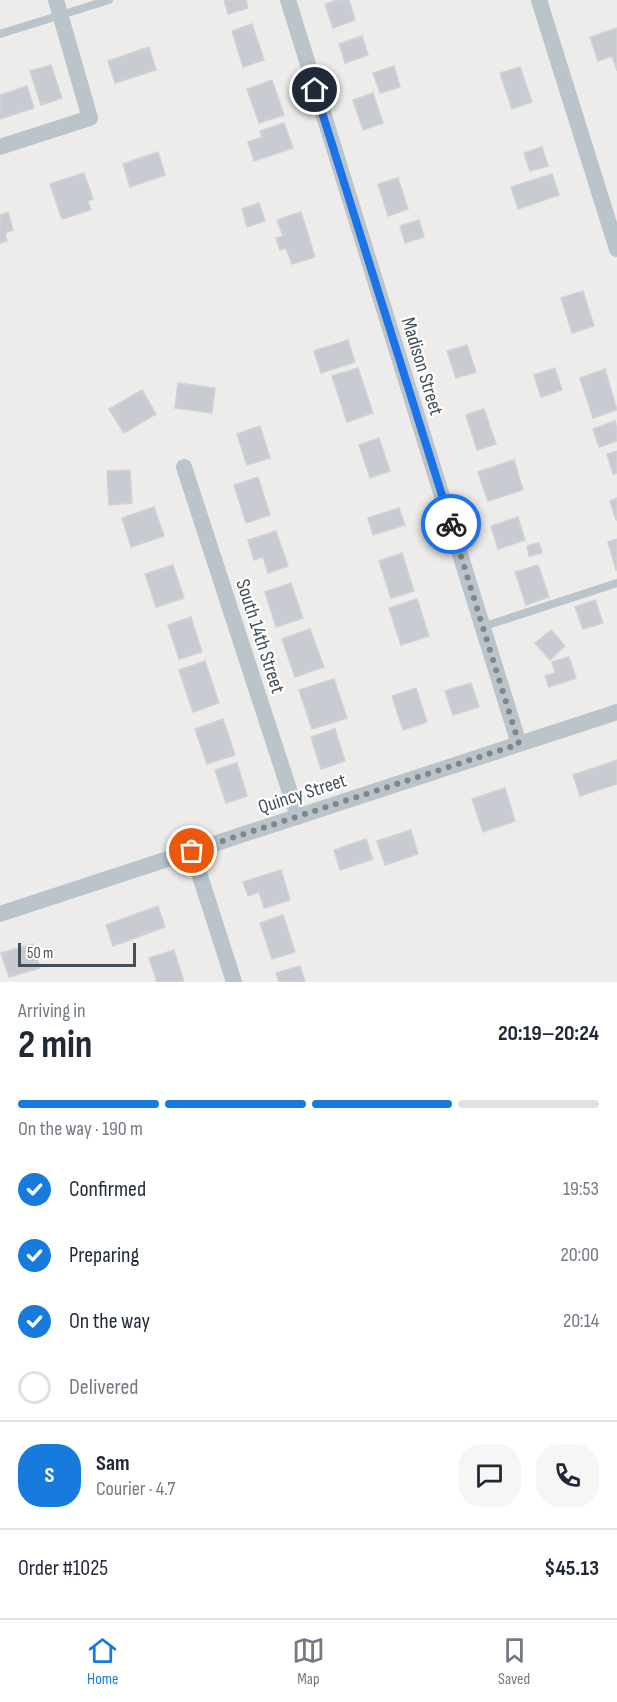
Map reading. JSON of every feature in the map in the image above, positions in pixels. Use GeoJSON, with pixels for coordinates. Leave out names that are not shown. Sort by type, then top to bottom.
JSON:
{"type":"FeatureCollection","features":[{"type":"Feature","properties":{"kind":"street","name":"Madison Street"},"geometry":{"type":"LineString","coordinates":[[288,0],[519,744]]}},
{"type":"Feature","properties":{"kind":"street"},"geometry":{"type":"LineString","coordinates":[[539,0],[611,212],[617,249]]}},
{"type":"Feature","properties":{"kind":"street"},"geometry":{"type":"LineString","coordinates":[[0,147],[90,118],[58,7]]}},
{"type":"Feature","properties":{"kind":"street","name":"South 14th Street"},"geometry":{"type":"LineString","coordinates":[[184,467],[298,817]]}},
{"type":"Feature","properties":{"kind":"street","name":"Quincy Street"},"geometry":{"type":"LineString","coordinates":[[0,914],[617,712]]}},
{"type":"Feature","properties":{"kind":"street"},"geometry":{"type":"LineString","coordinates":[[192,851],[234,982]]}},
{"type":"Feature","properties":{"kind":"lane"},"geometry":{"type":"LineString","coordinates":[[0,34],[58,7],[109,0]]}},
{"type":"Feature","properties":{"kind":"lane"},"geometry":{"type":"LineString","coordinates":[[482,627],[617,583]]}},
{"type":"Feature","properties":{"kind":"building"},"geometry":{"type":"Polygon","coordinates":[[[224,0],[246,0],[248,8],[228,14],[224,0]]]}},
{"type":"Feature","properties":{"kind":"building"},"geometry":{"type":"Polygon","coordinates":[[[337,0],[349,0],[355,20],[333,28],[325,4],[337,0]]]}},
{"type":"Feature","properties":{"kind":"building"},"geometry":{"type":"Polygon","coordinates":[[[252,24],[264,60],[243,67],[232,31],[252,24]]]}},
{"type":"Feature","properties":{"kind":"building"},"geometry":{"type":"Polygon","coordinates":[[[617,28],[617,71],[612,56],[598,61],[590,37],[617,28]]]}},
{"type":"Feature","properties":{"kind":"building"},"geometry":{"type":"Polygon","coordinates":[[[362,36],[368,55],[345,63],[339,44],[362,36]]]}},
{"type":"Feature","properties":{"kind":"building"},"geometry":{"type":"Polygon","coordinates":[[[149,47],[156,70],[115,83],[108,61],[149,47]]]}},
{"type":"Feature","properties":{"kind":"building"},"geometry":{"type":"Polygon","coordinates":[[[51,65],[62,98],[41,105],[30,71],[51,65]]]}},
{"type":"Feature","properties":{"kind":"building"},"geometry":{"type":"Polygon","coordinates":[[[394,66],[400,87],[380,93],[373,73],[394,66]]]}},
{"type":"Feature","properties":{"kind":"building"},"geometry":{"type":"Polygon","coordinates":[[[520,67],[532,102],[512,109],[500,73],[520,67]]]}},
{"type":"Feature","properties":{"kind":"building"},"geometry":{"type":"Polygon","coordinates":[[[272,80],[284,115],[259,123],[247,89],[272,80]]]}},
{"type":"Feature","properties":{"kind":"building"},"geometry":{"type":"Polygon","coordinates":[[[27,86],[34,108],[0,119],[0,95],[27,86]]]}},
{"type":"Feature","properties":{"kind":"building"},"geometry":{"type":"Polygon","coordinates":[[[373,93],[383,123],[363,130],[353,100],[373,93]]]}},
{"type":"Feature","properties":{"kind":"building"},"geometry":{"type":"Polygon","coordinates":[[[284,123],[293,148],[254,161],[248,142],[262,137],[260,131],[284,123]]]}},
{"type":"Feature","properties":{"kind":"building"},"geometry":{"type":"Polygon","coordinates":[[[542,147],[548,166],[530,171],[524,153],[542,147]]]}},
{"type":"Feature","properties":{"kind":"building"},"geometry":{"type":"Polygon","coordinates":[[[158,152],[165,175],[130,187],[123,164],[158,152]]]}},
{"type":"Feature","properties":{"kind":"building"},"geometry":{"type":"Polygon","coordinates":[[[84,173],[93,199],[88,201],[91,210],[62,219],[50,184],[84,173]]]}},
{"type":"Feature","properties":{"kind":"building"},"geometry":{"type":"Polygon","coordinates":[[[552,174],[559,195],[518,209],[511,187],[552,174]]]}},
{"type":"Feature","properties":{"kind":"building"},"geometry":{"type":"Polygon","coordinates":[[[398,178],[408,209],[388,216],[378,184],[398,178]]]}},
{"type":"Feature","properties":{"kind":"building"},"geometry":{"type":"Polygon","coordinates":[[[259,203],[265,221],[247,227],[242,209],[259,203]]]}},
{"type":"Feature","properties":{"kind":"building"},"geometry":{"type":"Polygon","coordinates":[[[8,212],[13,230],[5,233],[7,241],[0,243],[0,215],[8,212]]]}},
{"type":"Feature","properties":{"kind":"building"},"geometry":{"type":"Polygon","coordinates":[[[301,212],[315,257],[292,264],[286,248],[280,250],[276,238],[283,236],[277,220],[301,212]]]}},
{"type":"Feature","properties":{"kind":"building"},"geometry":{"type":"Polygon","coordinates":[[[419,220],[424,237],[405,243],[400,226],[419,220]]]}},
{"type":"Feature","properties":{"kind":"building"},"geometry":{"type":"Polygon","coordinates":[[[583,291],[594,326],[572,333],[561,298],[583,291]]]}},
{"type":"Feature","properties":{"kind":"building"},"geometry":{"type":"Polygon","coordinates":[[[348,340],[355,362],[321,373],[314,351],[348,340]]]}},
{"type":"Feature","properties":{"kind":"building"},"geometry":{"type":"Polygon","coordinates":[[[467,345],[476,372],[456,378],[447,351],[467,345]]]}},
{"type":"Feature","properties":{"kind":"building"},"geometry":{"type":"Polygon","coordinates":[[[358,368],[373,413],[347,422],[332,376],[358,368]]]}},
{"type":"Feature","properties":{"kind":"building"},"geometry":{"type":"Polygon","coordinates":[[[555,368],[562,390],[541,397],[534,375],[555,368]]]}},
{"type":"Feature","properties":{"kind":"building"},"geometry":{"type":"Polygon","coordinates":[[[605,369],[617,410],[593,418],[580,378],[605,369]]]}},
{"type":"Feature","properties":{"kind":"building"},"geometry":{"type":"Polygon","coordinates":[[[178,383],[215,388],[212,413],[175,408],[178,383]]]}},
{"type":"Feature","properties":{"kind":"building"},"geometry":{"type":"Polygon","coordinates":[[[142,390],[156,414],[124,433],[109,409],[142,390]]]}},
{"type":"Feature","properties":{"kind":"building"},"geometry":{"type":"Polygon","coordinates":[[[484,409],[496,444],[477,450],[466,415],[484,409]]]}},
{"type":"Feature","properties":{"kind":"building"},"geometry":{"type":"Polygon","coordinates":[[[615,421],[617,441],[599,447],[593,429],[615,421]]]}},
{"type":"Feature","properties":{"kind":"building"},"geometry":{"type":"Polygon","coordinates":[[[260,426],[270,458],[247,465],[237,434],[260,426]]]}},
{"type":"Feature","properties":{"kind":"building"},"geometry":{"type":"Polygon","coordinates":[[[379,438],[390,471],[370,478],[359,445],[379,438]]]}},
{"type":"Feature","properties":{"kind":"building"},"geometry":{"type":"Polygon","coordinates":[[[617,451],[617,473],[613,474],[607,454],[617,451]]]}},
{"type":"Feature","properties":{"kind":"building"},"geometry":{"type":"Polygon","coordinates":[[[514,460],[523,490],[488,501],[478,472],[514,460]]]}},
{"type":"Feature","properties":{"kind":"building"},"geometry":{"type":"Polygon","coordinates":[[[130,470],[132,503],[109,505],[107,471],[130,470]]]}},
{"type":"Feature","properties":{"kind":"building"},"geometry":{"type":"Polygon","coordinates":[[[258,477],[270,515],[246,523],[234,485],[258,477]]]}},
{"type":"Feature","properties":{"kind":"building"},"geometry":{"type":"Polygon","coordinates":[[[617,498],[617,520],[616,520],[610,501],[617,498]]]}},
{"type":"Feature","properties":{"kind":"building"},"geometry":{"type":"Polygon","coordinates":[[[154,507],[164,536],[131,547],[122,518],[154,507]]]}},
{"type":"Feature","properties":{"kind":"building"},"geometry":{"type":"Polygon","coordinates":[[[399,508],[405,525],[373,535],[368,518],[399,508]]]}},
{"type":"Feature","properties":{"kind":"building"},"geometry":{"type":"Polygon","coordinates":[[[518,517],[525,540],[498,549],[491,526],[518,517]]]}},
{"type":"Feature","properties":{"kind":"building"},"geometry":{"type":"Polygon","coordinates":[[[276,531],[288,566],[268,573],[263,557],[254,560],[248,540],[276,531]]]}},
{"type":"Feature","properties":{"kind":"building"},"geometry":{"type":"Polygon","coordinates":[[[617,539],[617,570],[616,570],[608,542],[617,539]]]}},
{"type":"Feature","properties":{"kind":"building"},"geometry":{"type":"Polygon","coordinates":[[[539,543],[542,553],[529,556],[527,546],[539,543]]]}},
{"type":"Feature","properties":{"kind":"building"},"geometry":{"type":"Polygon","coordinates":[[[402,553],[414,591],[391,598],[379,561],[402,553]]]}},
{"type":"Feature","properties":{"kind":"building"},"geometry":{"type":"Polygon","coordinates":[[[173,565],[184,598],[156,607],[145,574],[173,565]]]}},
{"type":"Feature","properties":{"kind":"building"},"geometry":{"type":"Polygon","coordinates":[[[538,565],[549,597],[526,605],[515,572],[538,565]]]}},
{"type":"Feature","properties":{"kind":"building"},"geometry":{"type":"Polygon","coordinates":[[[291,583],[303,618],[276,627],[265,592],[291,583]]]}},
{"type":"Feature","properties":{"kind":"building"},"geometry":{"type":"Polygon","coordinates":[[[417,599],[429,636],[401,645],[389,608],[417,599]]]}},
{"type":"Feature","properties":{"kind":"building"},"geometry":{"type":"Polygon","coordinates":[[[595,600],[603,623],[583,629],[575,607],[595,600]]]}},
{"type":"Feature","properties":{"kind":"building"},"geometry":{"type":"Polygon","coordinates":[[[191,617],[202,652],[179,659],[168,625],[191,617]]]}},
{"type":"Feature","properties":{"kind":"building"},"geometry":{"type":"Polygon","coordinates":[[[310,629],[324,667],[295,677],[282,639],[310,629]]]}},
{"type":"Feature","properties":{"kind":"building"},"geometry":{"type":"Polygon","coordinates":[[[551,630],[565,646],[550,660],[535,643],[551,630]]]}},
{"type":"Feature","properties":{"kind":"building"},"geometry":{"type":"Polygon","coordinates":[[[569,657],[576,678],[549,687],[545,676],[555,673],[552,662],[569,657]]]}},
{"type":"Feature","properties":{"kind":"building"},"geometry":{"type":"Polygon","coordinates":[[[205,661],[219,703],[193,712],[179,670],[205,661]]]}},
{"type":"Feature","properties":{"kind":"building"},"geometry":{"type":"Polygon","coordinates":[[[334,679],[347,718],[312,729],[299,690],[334,679]]]}},
{"type":"Feature","properties":{"kind":"building"},"geometry":{"type":"Polygon","coordinates":[[[471,683],[479,707],[453,715],[445,691],[471,683]]]}},
{"type":"Feature","properties":{"kind":"building"},"geometry":{"type":"Polygon","coordinates":[[[416,688],[427,722],[403,730],[392,696],[416,688]]]}},
{"type":"Feature","properties":{"kind":"building"},"geometry":{"type":"Polygon","coordinates":[[[223,719],[235,755],[207,764],[195,729],[223,719]]]}},
{"type":"Feature","properties":{"kind":"building"},"geometry":{"type":"Polygon","coordinates":[[[335,729],[345,761],[321,769],[311,737],[335,729]]]}},
{"type":"Feature","properties":{"kind":"building"},"geometry":{"type":"Polygon","coordinates":[[[617,760],[617,784],[580,796],[573,775],[617,760]]]}},
{"type":"Feature","properties":{"kind":"building"},"geometry":{"type":"Polygon","coordinates":[[[237,763],[247,796],[226,803],[215,770],[237,763]]]}},
{"type":"Feature","properties":{"kind":"building"},"geometry":{"type":"Polygon","coordinates":[[[505,788],[515,821],[483,832],[472,799],[505,788]]]}},
{"type":"Feature","properties":{"kind":"building"},"geometry":{"type":"Polygon","coordinates":[[[411,830],[418,854],[385,865],[377,841],[411,830]]]}},
{"type":"Feature","properties":{"kind":"building"},"geometry":{"type":"Polygon","coordinates":[[[366,839],[373,859],[340,870],[334,850],[366,839]]]}},
{"type":"Feature","properties":{"kind":"building"},"geometry":{"type":"Polygon","coordinates":[[[281,870],[290,900],[264,908],[259,892],[248,896],[243,882],[281,870]]]}},
{"type":"Feature","properties":{"kind":"building"},"geometry":{"type":"Polygon","coordinates":[[[158,906],[165,927],[113,946],[106,925],[158,906]]]}},
{"type":"Feature","properties":{"kind":"building"},"geometry":{"type":"Polygon","coordinates":[[[283,915],[295,952],[272,959],[260,923],[283,915]]]}},
{"type":"Feature","properties":{"kind":"building"},"geometry":{"type":"Polygon","coordinates":[[[33,944],[40,968],[9,977],[1,953],[33,944]]]}},
{"type":"Feature","properties":{"kind":"building"},"geometry":{"type":"Polygon","coordinates":[[[174,950],[184,982],[157,982],[149,958],[174,950]]]}},
{"type":"Feature","properties":{"kind":"building"},"geometry":{"type":"Polygon","coordinates":[[[300,966],[305,982],[279,982],[276,973],[300,966]]]}},
{"type":"Feature","properties":{"kind":"way so far"},"geometry":{"type":"LineString","coordinates":[[192,851],[519,744],[451,524]]}},
{"type":"Feature","properties":{"kind":"route"},"geometry":{"type":"LineString","coordinates":[[315,90],[451,524]]}}]}
